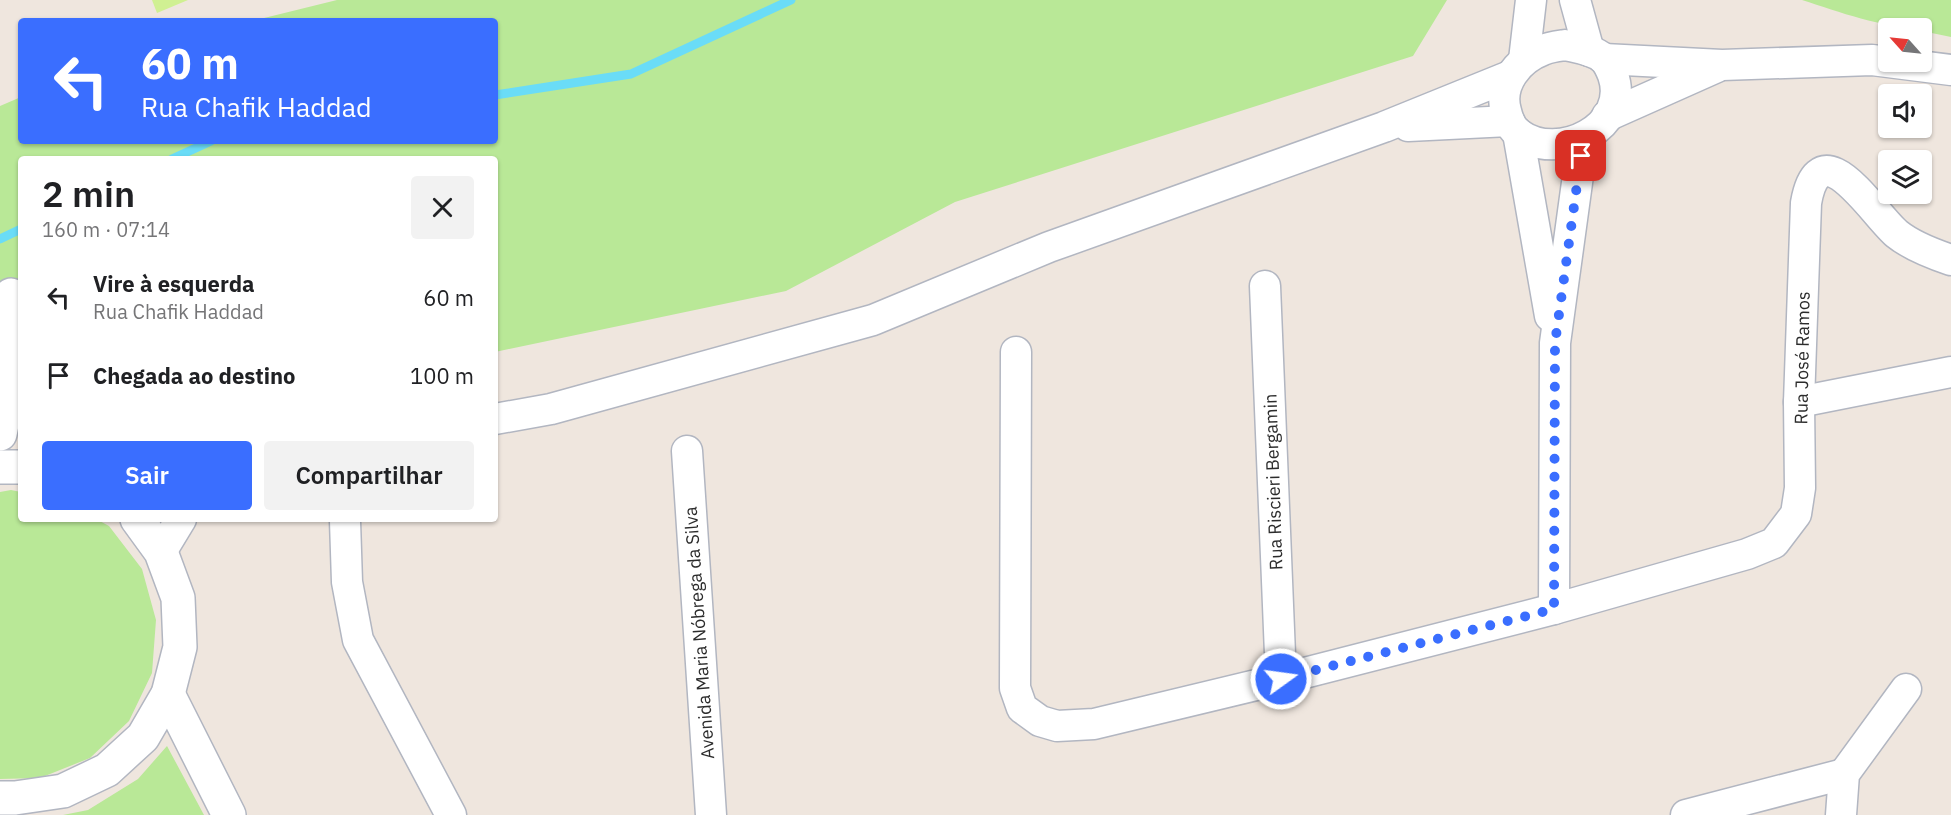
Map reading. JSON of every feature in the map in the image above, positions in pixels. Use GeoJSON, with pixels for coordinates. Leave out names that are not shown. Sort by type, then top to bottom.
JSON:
{"type":"FeatureCollection","features":[{"type":"Feature","properties":{"kind":"street"},"geometry":{"type":"LineString","coordinates":[[1531,0],[1517,68],[1505,91],[1504,106],[1513,127],[1555,343]]}},
{"type":"Feature","properties":{"kind":"street"},"geometry":{"type":"LineString","coordinates":[[1384,127],[1513,127],[1532,142],[1550,146],[1583,139],[1597,129],[1607,116],[1613,105],[1615,93],[1612,75],[1596,55],[1575,0]]}},
{"type":"Feature","properties":{"kind":"street"},"geometry":{"type":"LineString","coordinates":[[498,418],[551,409],[873,320],[1049,247],[1384,127],[1517,68],[1544,49],[1565,45],[1596,55],[1722,65],[1872,60],[1951,70]]}},
{"type":"Feature","properties":{"kind":"street"},"geometry":{"type":"LineString","coordinates":[[1607,116],[1722,65]]}},
{"type":"Feature","properties":{"kind":"street"},"geometry":{"type":"LineString","coordinates":[[1016,351],[1015,688],[1022,708],[1040,721],[1057,726],[1094,724],[1554,609],[1555,343],[1583,139]]}},
{"type":"Feature","properties":{"kind":"street","name":"Rua José Ramos"},"geometry":{"type":"LineString","coordinates":[[1554,609],[1748,554],[1774,543],[1796,514],[1800,488],[1799,402],[1806,203],[1809,186],[1814,176],[1819,172],[1836,173],[1855,187],[1881,219],[1898,235],[1933,254],[1951,260]]}},
{"type":"Feature","properties":{"kind":"street","name":"Rua Riscieri Bergamin"},"geometry":{"type":"LineString","coordinates":[[1264,286],[1281,679]]}},
{"type":"Feature","properties":{"kind":"street"},"geometry":{"type":"LineString","coordinates":[[0,434],[9,390],[9,292]]}},
{"type":"Feature","properties":{"kind":"street"},"geometry":{"type":"LineString","coordinates":[[1799,402],[1951,372]]}},
{"type":"Feature","properties":{"kind":"street","name":"Avenida Maria Nóbrega da Silva"},"geometry":{"type":"LineString","coordinates":[[687,451],[711,815]]}},
{"type":"Feature","properties":{"kind":"street"},"geometry":{"type":"LineString","coordinates":[[0,467],[18,467]]}},
{"type":"Feature","properties":{"kind":"street"},"geometry":{"type":"LineString","coordinates":[[8,802],[63,791],[107,770],[143,737],[168,694],[180,647],[178,598],[161,552],[139,522]]}},
{"type":"Feature","properties":{"kind":"street"},"geometry":{"type":"LineString","coordinates":[[161,552],[178,522]]}},
{"type":"Feature","properties":{"kind":"street"},"geometry":{"type":"LineString","coordinates":[[345,522],[347,582],[358,640],[451,815]]}},
{"type":"Feature","properties":{"kind":"street"},"geometry":{"type":"LineString","coordinates":[[1840,815],[1844,774],[1906,689]]}},
{"type":"Feature","properties":{"kind":"street"},"geometry":{"type":"LineString","coordinates":[[168,694],[229,815]]}},
{"type":"Feature","properties":{"kind":"street"},"geometry":{"type":"LineString","coordinates":[[1686,815],[1844,774]]}},
{"type":"Feature","properties":{"kind":"green space"},"geometry":{"type":"Polygon","coordinates":[[[152,0],[188,0],[157,13],[152,0]]]}},
{"type":"Feature","properties":{"kind":"green space"},"geometry":{"type":"Polygon","coordinates":[[[337,0],[1447,0],[1413,56],[955,202],[786,291],[498,351],[498,156],[18,156],[18,411],[0,409],[0,106],[18,98],[18,144],[498,144],[498,18],[264,18],[337,0]]]}},
{"type":"Feature","properties":{"kind":"green space"},"geometry":{"type":"Polygon","coordinates":[[[1802,0],[1951,0],[1951,37],[1932,33],[1932,18],[1878,18],[1878,22],[1802,0]]]}},
{"type":"Feature","properties":{"kind":"green space"},"geometry":{"type":"Polygon","coordinates":[[[18,491],[18,522],[102,522],[109,526],[142,569],[156,620],[152,673],[129,721],[90,758],[40,778],[0,779],[0,492],[18,491]]]}},
{"type":"Feature","properties":{"kind":"green space"},"geometry":{"type":"Polygon","coordinates":[[[167,746],[204,815],[63,815],[88,810],[138,779],[167,746]]]}},
{"type":"Feature","properties":{"kind":"waterway"},"geometry":{"type":"LineString","coordinates":[[498,95],[631,74],[791,0]]}},
{"type":"Feature","properties":{"kind":"waterway"},"geometry":{"type":"LineString","coordinates":[[178,156],[204,144]]}},
{"type":"Feature","properties":{"kind":"waterway"},"geometry":{"type":"LineString","coordinates":[[0,239],[18,230]]}},
{"type":"Feature","properties":{"kind":"route"},"geometry":{"type":"LineString","coordinates":[[1281,679],[1554,609],[1555,343],[1581,156]]}}]}
